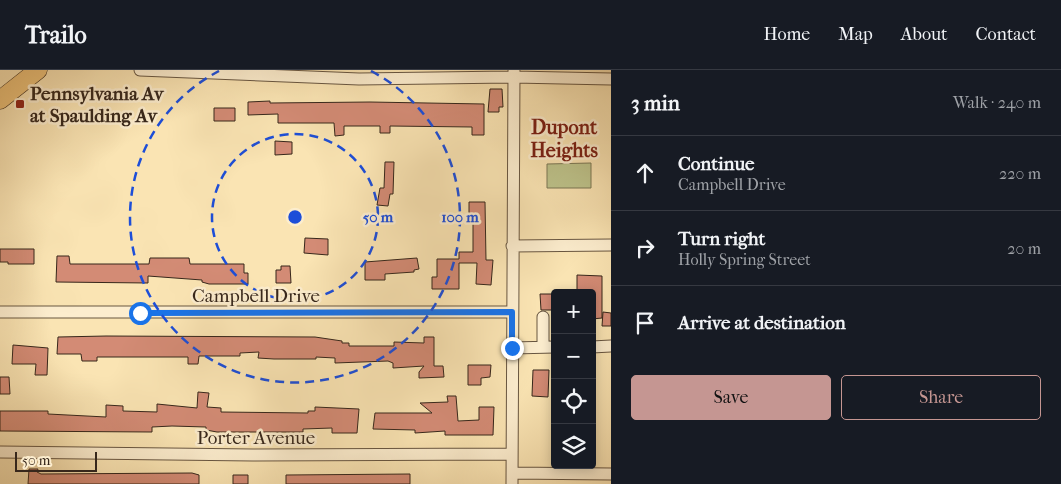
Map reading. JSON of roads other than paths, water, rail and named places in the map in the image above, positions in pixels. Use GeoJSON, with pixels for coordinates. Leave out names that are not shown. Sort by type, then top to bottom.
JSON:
{"type":"FeatureCollection","features":[{"type":"Feature","properties":{"kind":"highway"},"geometry":{"type":"LineString","coordinates":[[0,100],[38,70]]}},
{"type":"Feature","properties":{"kind":"street"},"geometry":{"type":"LineString","coordinates":[[140,70],[233,72],[359,79],[514,73],[611,79]]}},
{"type":"Feature","properties":{"kind":"street"},"geometry":{"type":"LineString","coordinates":[[514,73],[512,479],[611,474]]}},
{"type":"Feature","properties":{"kind":"street"},"geometry":{"type":"LineString","coordinates":[[512,246],[611,245]]}},
{"type":"Feature","properties":{"kind":"street","name":"Campbell Drive"},"geometry":{"type":"LineString","coordinates":[[0,312],[512,312]]}},
{"type":"Feature","properties":{"kind":"street"},"geometry":{"type":"LineString","coordinates":[[512,348],[549,347],[543,317]]}},
{"type":"Feature","properties":{"kind":"street"},"geometry":{"type":"LineString","coordinates":[[596,347],[611,346]]}},
{"type":"Feature","properties":{"kind":"street","name":"Porter Avenue"},"geometry":{"type":"LineString","coordinates":[[0,452],[253,455],[512,454]]}},
{"type":"Feature","properties":{"kind":"place","name":"Pennsylvania Av at Spaulding Av"},"geometry":{"type":"Point","coordinates":[20,104]}},
{"type":"Feature","properties":{"kind":"district","name":"Dupont Heights"},"geometry":{"type":"Point","coordinates":[564,138]}}]}
